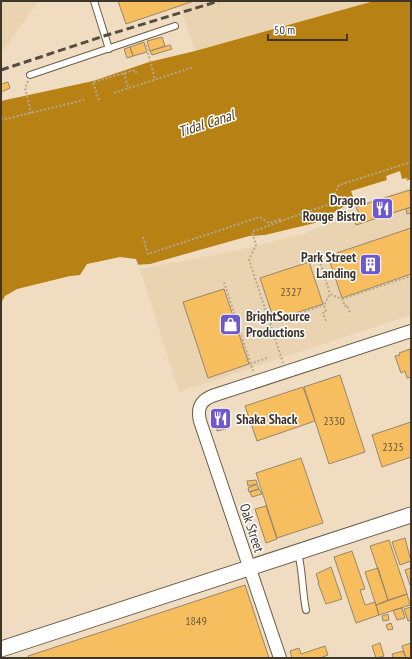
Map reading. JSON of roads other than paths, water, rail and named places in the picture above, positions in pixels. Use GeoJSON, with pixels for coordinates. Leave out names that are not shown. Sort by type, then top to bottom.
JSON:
{"type":"FeatureCollection","features":[{"type":"Feature","properties":{"kind":"street","name":"Oak Street"},"geometry":{"type":"LineString","coordinates":[[280,658],[200,421],[198,412],[200,406],[206,398],[411,331]]}},
{"type":"Feature","properties":{"kind":"street"},"geometry":{"type":"LineString","coordinates":[[1,649],[411,515]]}},
{"type":"Feature","properties":{"kind":"lane"},"geometry":{"type":"LineString","coordinates":[[94,1],[109,48]]}},
{"type":"Feature","properties":{"kind":"lane"},"geometry":{"type":"LineString","coordinates":[[30,75],[175,26]]}},
{"type":"Feature","properties":{"kind":"lane"},"geometry":{"type":"LineString","coordinates":[[298,552],[302,570],[302,589],[306,610]]}},
{"type":"Feature","properties":{"kind":"water","name":"Tidal Canal"},"geometry":{"type":"Polygon","coordinates":[[[374,1],[411,1],[411,179],[354,201],[315,223],[265,235],[249,236],[150,264],[134,265],[1,313],[1,101],[93,81],[149,62],[195,51],[374,1]]]}},
{"type":"Feature","properties":{"kind":"railway"},"geometry":{"type":"LineString","coordinates":[[1,70],[104,36],[219,1]]}},
{"type":"Feature","properties":{"kind":"place","name":"Dragon Rouge Bistro"},"geometry":{"type":"Point","coordinates":[382,208]}},
{"type":"Feature","properties":{"kind":"place","name":"Park Street Landing"},"geometry":{"type":"Point","coordinates":[371,265]}},
{"type":"Feature","properties":{"kind":"place","name":"BrightSource Productions"},"geometry":{"type":"Point","coordinates":[230,324]}},
{"type":"Feature","properties":{"kind":"place","name":"Shaka Shack"},"geometry":{"type":"Point","coordinates":[220,419]}}]}
